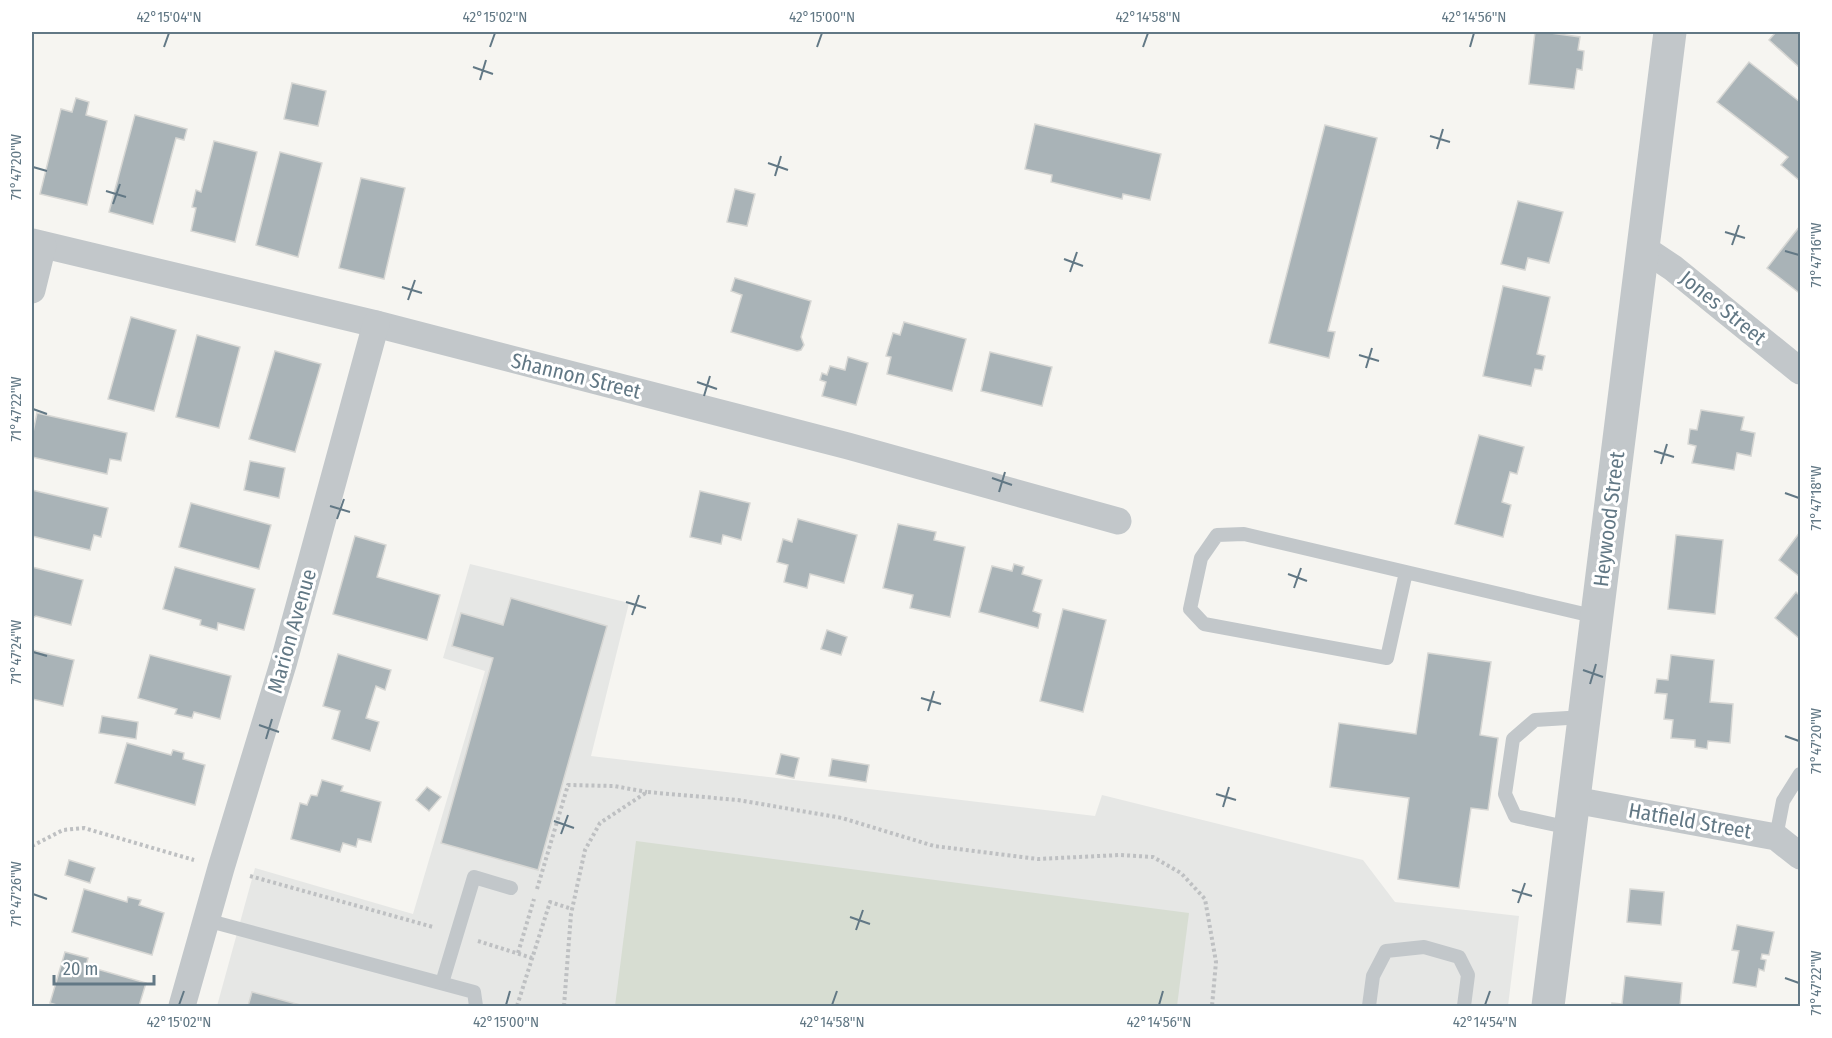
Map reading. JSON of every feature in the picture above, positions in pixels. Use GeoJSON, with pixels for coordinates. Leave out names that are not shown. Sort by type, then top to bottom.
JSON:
{"type":"FeatureCollection","features":[{"type":"Feature","properties":{"kind":"street","name":"Heywood Street"},"geometry":{"type":"LineString","coordinates":[[1548,1006],[1670,32]]}},
{"type":"Feature","properties":{"kind":"street"},"geometry":{"type":"LineString","coordinates":[[32,290],[37,244]]}},
{"type":"Feature","properties":{"kind":"street","name":"Shannon Street"},"geometry":{"type":"LineString","coordinates":[[37,244],[376,324],[848,446],[1118,521]]}},
{"type":"Feature","properties":{"kind":"street","name":"Jones Street"},"geometry":{"type":"LineString","coordinates":[[1643,248],[1673,268],[1800,371]]}},
{"type":"Feature","properties":{"kind":"street","name":"Marion Avenue"},"geometry":{"type":"LineString","coordinates":[[182,1006],[284,661],[376,324]]}},
{"type":"Feature","properties":{"kind":"street","name":"Hatfield Street"},"geometry":{"type":"LineString","coordinates":[[1572,814],[1776,837],[1800,856]]}},
{"type":"Feature","properties":{"kind":"lane"},"geometry":{"type":"LineString","coordinates":[[1406,572],[1387,658],[1204,624],[1190,609],[1201,558],[1217,535],[1244,534],[1406,572],[1597,617]]}},
{"type":"Feature","properties":{"kind":"lane"},"geometry":{"type":"LineString","coordinates":[[1572,814],[1515,816],[1505,794],[1513,739],[1535,720],[1584,717]]}},
{"type":"Feature","properties":{"kind":"lane"},"geometry":{"type":"LineString","coordinates":[[1776,837],[1783,801],[1800,774]]}},
{"type":"Feature","properties":{"kind":"lane"},"geometry":{"type":"LineString","coordinates":[[442,983],[474,877],[511,888]]}},
{"type":"Feature","properties":{"kind":"lane"},"geometry":{"type":"LineString","coordinates":[[206,920],[474,992],[476,1006]]}},
{"type":"Feature","properties":{"kind":"lane"},"geometry":{"type":"LineString","coordinates":[[1369,1006],[1373,976],[1386,951],[1424,947],[1459,957],[1468,975],[1464,1006]]}},
{"type":"Feature","properties":{"kind":"path"},"geometry":{"type":"LineString","coordinates":[[518,953],[568,785],[614,786],[647,792],[738,800],[842,818],[934,846],[1038,859],[1120,855],[1153,857],[1181,873],[1205,899],[1215,962],[1212,1006]]}},
{"type":"Feature","properties":{"kind":"path"},"geometry":{"type":"LineString","coordinates":[[564,1006],[572,909],[585,850],[600,823],[647,792]]}},
{"type":"Feature","properties":{"kind":"path"},"geometry":{"type":"LineString","coordinates":[[32,846],[63,830],[84,828],[200,862]]}},
{"type":"Feature","properties":{"kind":"path"},"geometry":{"type":"LineString","coordinates":[[240,874],[422,924]]}},
{"type":"Feature","properties":{"kind":"path"},"geometry":{"type":"LineString","coordinates":[[517,1006],[550,902],[572,909]]}},
{"type":"Feature","properties":{"kind":"path"},"geometry":{"type":"LineString","coordinates":[[489,944],[532,958]]}},
{"type":"Feature","properties":{"kind":"shaded area"},"geometry":{"type":"Polygon","coordinates":[[[470,564],[629,603],[591,756],[1095,816],[1102,795],[1363,860],[1395,902],[1519,916],[1508,1006],[217,1006],[255,868],[413,914],[485,671],[443,658],[470,564]]]}},
{"type":"Feature","properties":{"kind":"shaded area"},"geometry":{"type":"Polygon","coordinates":[[[636,841],[1189,913],[1177,1006],[615,1006],[636,841]]]}},
{"type":"Feature","properties":{"kind":"building"},"geometry":{"type":"Polygon","coordinates":[[[1535,32],[1580,37],[1578,50],[1584,51],[1582,70],[1577,69],[1574,89],[1529,84],[1535,32]]]}},
{"type":"Feature","properties":{"kind":"building"},"geometry":{"type":"Polygon","coordinates":[[[1776,32],[1800,32],[1800,68],[1769,40],[1776,32]]]}},
{"type":"Feature","properties":{"kind":"building"},"geometry":{"type":"Polygon","coordinates":[[[1749,62],[1800,102],[1800,181],[1781,165],[1788,157],[1717,102],[1749,62]]]}},
{"type":"Feature","properties":{"kind":"building"},"geometry":{"type":"Polygon","coordinates":[[[292,83],[326,91],[318,126],[284,119],[292,83]]]}},
{"type":"Feature","properties":{"kind":"building"},"geometry":{"type":"Polygon","coordinates":[[[76,98],[89,102],[86,115],[107,121],[87,205],[40,194],[61,109],[72,112],[76,98]]]}},
{"type":"Feature","properties":{"kind":"building"},"geometry":{"type":"Polygon","coordinates":[[[135,115],[187,129],[184,140],[176,138],[153,224],[109,212],[135,115]]]}},
{"type":"Feature","properties":{"kind":"building"},"geometry":{"type":"Polygon","coordinates":[[[1035,124],[1161,154],[1150,200],[1123,194],[1122,199],[1051,182],[1052,175],[1025,169],[1035,124]]]}},
{"type":"Feature","properties":{"kind":"building"},"geometry":{"type":"Polygon","coordinates":[[[1325,125],[1377,138],[1328,331],[1335,332],[1329,358],[1269,343],[1325,125]]]}},
{"type":"Feature","properties":{"kind":"building"},"geometry":{"type":"Polygon","coordinates":[[[214,141],[257,152],[235,242],[191,231],[196,208],[192,207],[196,190],[201,192],[214,141]]]}},
{"type":"Feature","properties":{"kind":"building"},"geometry":{"type":"Polygon","coordinates":[[[280,152],[322,163],[298,257],[256,245],[280,152]]]}},
{"type":"Feature","properties":{"kind":"building"},"geometry":{"type":"Polygon","coordinates":[[[361,178],[405,188],[384,279],[339,268],[361,178]]]}},
{"type":"Feature","properties":{"kind":"building"},"geometry":{"type":"Polygon","coordinates":[[[735,189],[755,194],[747,226],[727,222],[735,189]]]}},
{"type":"Feature","properties":{"kind":"building"},"geometry":{"type":"Polygon","coordinates":[[[1518,201],[1563,212],[1549,263],[1528,258],[1525,270],[1501,264],[1518,201]]]}},
{"type":"Feature","properties":{"kind":"building"},"geometry":{"type":"Polygon","coordinates":[[[1800,226],[1800,289],[1798,292],[1767,268],[1800,226]]]}},
{"type":"Feature","properties":{"kind":"building"},"geometry":{"type":"Polygon","coordinates":[[[735,278],[811,301],[801,337],[804,345],[801,350],[797,351],[731,332],[742,295],[731,291],[735,278]]]}},
{"type":"Feature","properties":{"kind":"building"},"geometry":{"type":"Polygon","coordinates":[[[1503,286],[1550,297],[1537,354],[1545,356],[1542,370],[1535,369],[1531,386],[1483,376],[1503,286]]]}},
{"type":"Feature","properties":{"kind":"building"},"geometry":{"type":"Polygon","coordinates":[[[131,317],[176,330],[154,411],[108,399],[131,317]]]}},
{"type":"Feature","properties":{"kind":"building"},"geometry":{"type":"Polygon","coordinates":[[[904,322],[966,339],[952,391],[887,374],[891,357],[886,356],[893,333],[900,335],[904,322]]]}},
{"type":"Feature","properties":{"kind":"building"},"geometry":{"type":"Polygon","coordinates":[[[197,335],[240,347],[219,428],[176,417],[197,335]]]}},
{"type":"Feature","properties":{"kind":"building"},"geometry":{"type":"Polygon","coordinates":[[[275,351],[321,364],[295,452],[249,439],[275,351]]]}},
{"type":"Feature","properties":{"kind":"building"},"geometry":{"type":"Polygon","coordinates":[[[990,352],[1052,367],[1042,406],[981,391],[990,352]]]}},
{"type":"Feature","properties":{"kind":"building"},"geometry":{"type":"Polygon","coordinates":[[[848,357],[868,363],[856,405],[822,396],[826,382],[820,380],[822,373],[827,375],[830,366],[845,370],[848,357]]]}},
{"type":"Feature","properties":{"kind":"building"},"geometry":{"type":"Polygon","coordinates":[[[1701,410],[1744,417],[1741,430],[1755,433],[1751,456],[1737,453],[1734,470],[1692,463],[1696,446],[1688,444],[1690,429],[1697,430],[1701,410]]]}},
{"type":"Feature","properties":{"kind":"building"},"geometry":{"type":"Polygon","coordinates":[[[37,413],[127,433],[121,461],[110,459],[107,474],[32,457],[32,437],[37,413]]]}},
{"type":"Feature","properties":{"kind":"building"},"geometry":{"type":"Polygon","coordinates":[[[1479,435],[1524,447],[1517,474],[1510,472],[1502,502],[1511,505],[1503,537],[1455,524],[1479,435]]]}},
{"type":"Feature","properties":{"kind":"building"},"geometry":{"type":"Polygon","coordinates":[[[250,461],[285,468],[279,498],[244,490],[250,461]]]}},
{"type":"Feature","properties":{"kind":"building"},"geometry":{"type":"Polygon","coordinates":[[[32,490],[108,508],[101,537],[94,535],[90,550],[32,536],[32,490]]]}},
{"type":"Feature","properties":{"kind":"building"},"geometry":{"type":"Polygon","coordinates":[[[700,491],[750,503],[741,540],[723,535],[721,544],[690,537],[700,491]]]}},
{"type":"Feature","properties":{"kind":"building"},"geometry":{"type":"Polygon","coordinates":[[[191,503],[271,525],[259,569],[179,547],[191,503]]]}},
{"type":"Feature","properties":{"kind":"building"},"geometry":{"type":"Polygon","coordinates":[[[798,519],[857,535],[844,583],[810,574],[807,588],[784,582],[788,565],[777,562],[783,539],[792,542],[798,519]]]}},
{"type":"Feature","properties":{"kind":"building"},"geometry":{"type":"Polygon","coordinates":[[[898,524],[936,532],[934,540],[965,547],[950,617],[910,608],[913,595],[883,588],[898,524]]]}},
{"type":"Feature","properties":{"kind":"building"},"geometry":{"type":"Polygon","coordinates":[[[1800,532],[1800,577],[1779,560],[1800,532]]]}},
{"type":"Feature","properties":{"kind":"building"},"geometry":{"type":"Polygon","coordinates":[[[1676,535],[1723,540],[1715,614],[1668,609],[1676,535]]]}},
{"type":"Feature","properties":{"kind":"building"},"geometry":{"type":"Polygon","coordinates":[[[355,536],[386,545],[377,577],[440,595],[427,640],[333,614],[355,536]]]}},
{"type":"Feature","properties":{"kind":"building"},"geometry":{"type":"Polygon","coordinates":[[[1014,564],[1024,567],[1022,574],[1042,580],[1033,611],[1041,614],[1038,628],[979,612],[992,566],[1012,571],[1014,564]]]}},
{"type":"Feature","properties":{"kind":"building"},"geometry":{"type":"Polygon","coordinates":[[[32,567],[83,580],[71,625],[36,616],[32,618],[32,567]]]}},
{"type":"Feature","properties":{"kind":"building"},"geometry":{"type":"Polygon","coordinates":[[[175,567],[255,589],[244,630],[218,623],[217,630],[200,625],[201,620],[163,609],[175,567]]]}},
{"type":"Feature","properties":{"kind":"building"},"geometry":{"type":"Polygon","coordinates":[[[1796,592],[1800,596],[1800,639],[1775,618],[1796,592]]]}},
{"type":"Feature","properties":{"kind":"building"},"geometry":{"type":"Polygon","coordinates":[[[511,598],[607,626],[538,870],[441,843],[493,658],[452,646],[461,613],[503,625],[511,598]]]}},
{"type":"Feature","properties":{"kind":"building"},"geometry":{"type":"Polygon","coordinates":[[[1063,609],[1106,620],[1083,712],[1040,701],[1063,609]]]}},
{"type":"Feature","properties":{"kind":"building"},"geometry":{"type":"Polygon","coordinates":[[[827,630],[847,637],[841,655],[821,649],[827,630]]]}},
{"type":"Feature","properties":{"kind":"building"},"geometry":{"type":"Polygon","coordinates":[[[32,650],[74,660],[63,706],[32,699],[32,650]]]}},
{"type":"Feature","properties":{"kind":"building"},"geometry":{"type":"Polygon","coordinates":[[[1428,653],[1491,662],[1480,735],[1498,738],[1488,810],[1471,808],[1459,888],[1398,879],[1409,798],[1330,787],[1339,723],[1416,734],[1428,653]]]}},
{"type":"Feature","properties":{"kind":"building"},"geometry":{"type":"Polygon","coordinates":[[[338,654],[391,670],[385,690],[376,686],[366,718],[379,722],[370,751],[332,739],[340,711],[323,706],[338,654]]]}},
{"type":"Feature","properties":{"kind":"building"},"geometry":{"type":"Polygon","coordinates":[[[150,655],[231,676],[220,719],[194,712],[192,718],[175,714],[177,709],[138,698],[150,655]]]}},
{"type":"Feature","properties":{"kind":"building"},"geometry":{"type":"Polygon","coordinates":[[[1671,655],[1714,660],[1710,702],[1733,704],[1730,743],[1708,741],[1707,749],[1695,747],[1695,740],[1671,738],[1673,720],[1664,719],[1667,694],[1655,693],[1657,679],[1668,680],[1671,655]]]}},
{"type":"Feature","properties":{"kind":"building"},"geometry":{"type":"Polygon","coordinates":[[[102,716],[138,722],[136,739],[99,733],[102,716]]]}},
{"type":"Feature","properties":{"kind":"building"},"geometry":{"type":"Polygon","coordinates":[[[127,743],[171,755],[173,750],[184,753],[183,759],[205,765],[195,805],[115,783],[127,743]]]}},
{"type":"Feature","properties":{"kind":"building"},"geometry":{"type":"Polygon","coordinates":[[[781,754],[799,758],[794,778],[776,774],[781,754]]]}},
{"type":"Feature","properties":{"kind":"building"},"geometry":{"type":"Polygon","coordinates":[[[832,759],[869,765],[866,782],[829,776],[832,759]]]}},
{"type":"Feature","properties":{"kind":"building"},"geometry":{"type":"Polygon","coordinates":[[[322,780],[343,786],[341,791],[381,802],[371,842],[358,839],[356,847],[343,843],[340,852],[291,839],[300,803],[307,805],[311,795],[317,796],[322,780]]]}},
{"type":"Feature","properties":{"kind":"building"},"geometry":{"type":"Polygon","coordinates":[[[427,787],[441,797],[429,811],[416,800],[427,787]]]}},
{"type":"Feature","properties":{"kind":"building"},"geometry":{"type":"Polygon","coordinates":[[[69,860],[95,868],[90,883],[65,875],[69,860]]]}},
{"type":"Feature","properties":{"kind":"building"},"geometry":{"type":"Polygon","coordinates":[[[84,889],[127,902],[128,897],[141,900],[139,905],[164,913],[152,955],[72,932],[84,889]]]}},
{"type":"Feature","properties":{"kind":"building"},"geometry":{"type":"Polygon","coordinates":[[[1630,889],[1664,892],[1661,925],[1627,922],[1630,889]]]}},
{"type":"Feature","properties":{"kind":"building"},"geometry":{"type":"Polygon","coordinates":[[[1737,925],[1774,932],[1769,955],[1762,954],[1761,959],[1766,960],[1764,971],[1759,969],[1756,987],[1733,983],[1739,951],[1732,950],[1737,925]]]}},
{"type":"Feature","properties":{"kind":"building"},"geometry":{"type":"Polygon","coordinates":[[[65,952],[88,958],[86,966],[146,983],[139,1006],[60,1006],[50,1003],[65,952]]]}},
{"type":"Feature","properties":{"kind":"building"},"geometry":{"type":"Polygon","coordinates":[[[1625,976],[1682,983],[1680,1006],[1612,1006],[1612,1003],[1622,1004],[1625,976]]]}},
{"type":"Feature","properties":{"kind":"building"},"geometry":{"type":"Polygon","coordinates":[[[252,992],[304,1006],[248,1006],[252,992]]]}}]}
